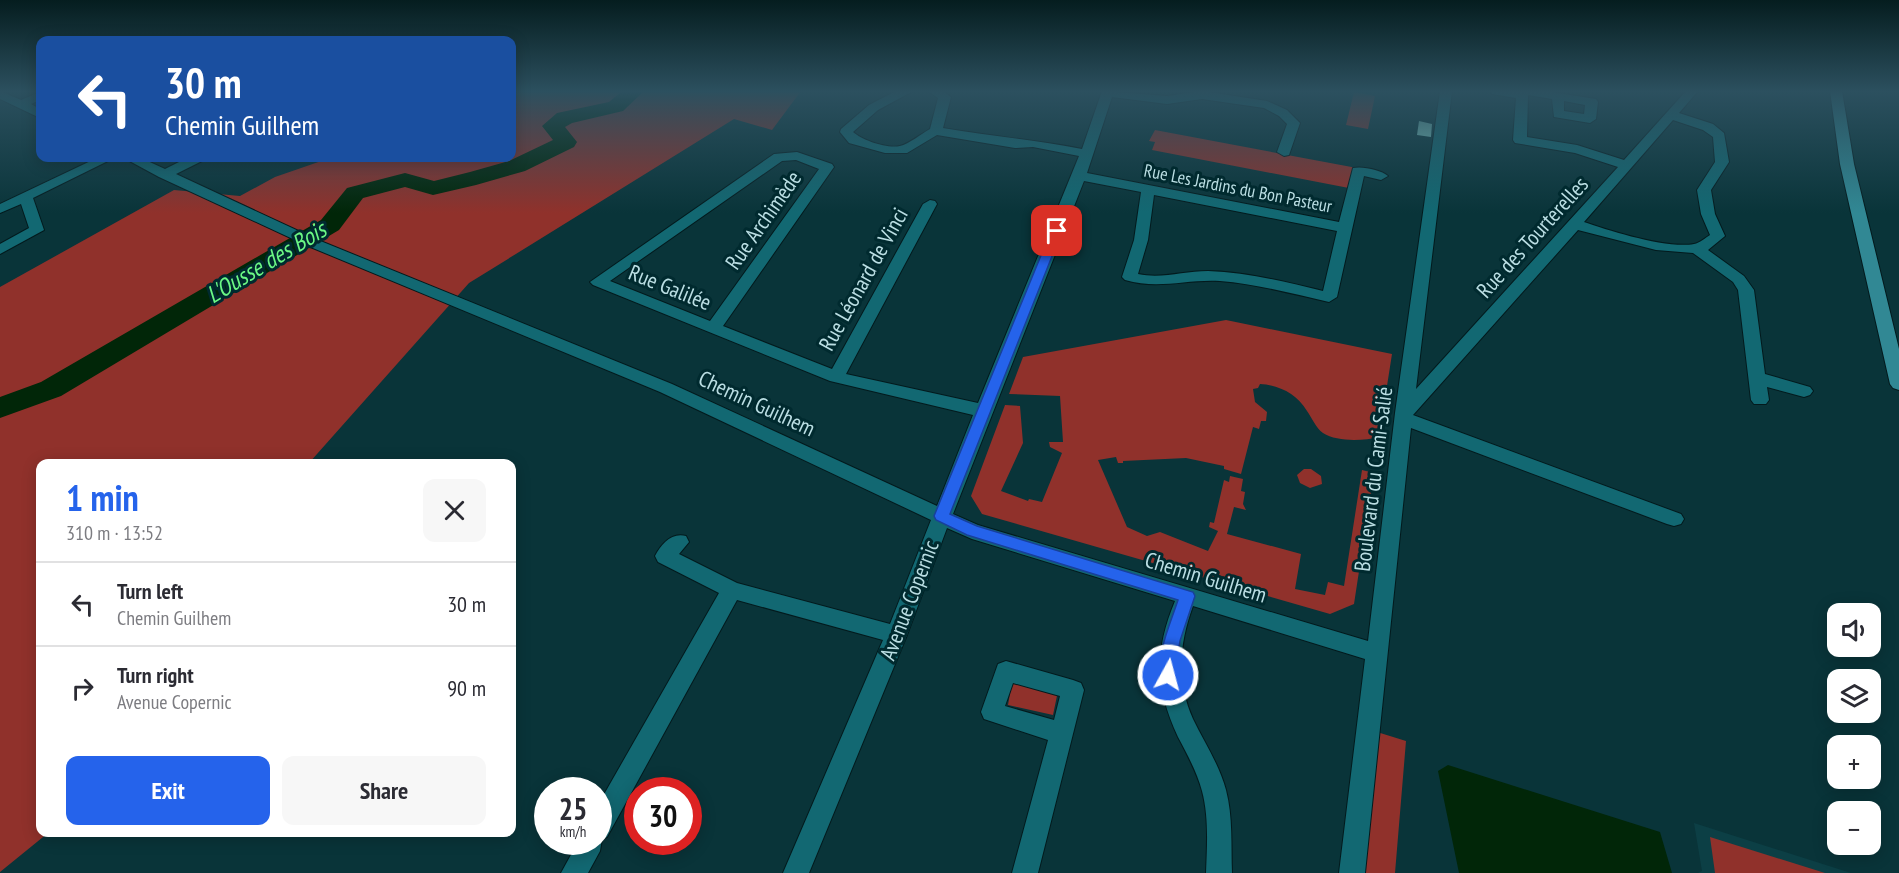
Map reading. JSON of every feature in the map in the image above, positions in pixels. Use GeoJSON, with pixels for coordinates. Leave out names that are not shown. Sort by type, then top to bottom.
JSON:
{"type":"FeatureCollection","features":[{"type":"Feature","properties":{"kind":"main road"},"geometry":{"type":"LineString","coordinates":[[1842,132],[1847,164],[1899,384]]}},
{"type":"Feature","properties":{"kind":"street"},"geometry":{"type":"LineString","coordinates":[[846,132],[854,140],[885,149],[902,150],[929,132]]}},
{"type":"Feature","properties":{"kind":"street"},"geometry":{"type":"LineString","coordinates":[[963,132],[1015,144],[1033,143],[1087,154]]}},
{"type":"Feature","properties":{"kind":"street","name":"Avenue Copernic"},"geometry":{"type":"LineString","coordinates":[[796,873],[896,635],[1095,132]]}},
{"type":"Feature","properties":{"kind":"street"},"geometry":{"type":"LineString","coordinates":[[1284,152],[1291,132]]}},
{"type":"Feature","properties":{"kind":"street","name":"Boulevard du Cami-Salié"},"geometry":{"type":"LineString","coordinates":[[1352,873],[1404,416],[1441,132]]}},
{"type":"Feature","properties":{"kind":"street"},"geometry":{"type":"LineString","coordinates":[[1520,132],[1520,140],[1577,149],[1626,165]]}},
{"type":"Feature","properties":{"kind":"street","name":"Rue des Tourterelles"},"geometry":{"type":"LineString","coordinates":[[1404,416],[1656,132]]}},
{"type":"Feature","properties":{"kind":"street"},"geometry":{"type":"LineString","coordinates":[[1697,249],[1718,236],[1708,214],[1704,190],[1722,162],[1719,136],[1714,132]]}},
{"type":"Feature","properties":{"kind":"street","name":"Rue Galilée"},"geometry":{"type":"LineString","coordinates":[[827,166],[796,156],[779,157],[598,282],[836,377],[984,411]]}},
{"type":"Feature","properties":{"kind":"street"},"geometry":{"type":"LineString","coordinates":[[0,209],[99,162]]}},
{"type":"Feature","properties":{"kind":"street","name":"Chemin Guilhem"},"geometry":{"type":"LineString","coordinates":[[139,162],[314,243],[666,388],[972,531],[1377,653]]}},
{"type":"Feature","properties":{"kind":"street"},"geometry":{"type":"LineString","coordinates":[[164,174],[189,162]]}},
{"type":"Feature","properties":{"kind":"street","name":"Rue Archimède"},"geometry":{"type":"LineString","coordinates":[[712,328],[827,166]]}},
{"type":"Feature","properties":{"kind":"street","name":"Rue Les Jardins du Bon Pasteur"},"geometry":{"type":"LineString","coordinates":[[1079,176],[1345,228],[1358,171],[1381,176]]}},
{"type":"Feature","properties":{"kind":"street"},"geometry":{"type":"LineString","coordinates":[[1148,189],[1141,240],[1130,277],[1147,283],[1204,276],[1254,281],[1329,297],[1345,228]]}},
{"type":"Feature","properties":{"kind":"street"},"geometry":{"type":"LineString","coordinates":[[0,250],[37,230],[26,197]]}},
{"type":"Feature","properties":{"kind":"street","name":"Rue Léonard de Vinci"},"geometry":{"type":"LineString","coordinates":[[836,377],[930,204]]}},
{"type":"Feature","properties":{"kind":"street"},"geometry":{"type":"LineString","coordinates":[[1575,224],[1636,241],[1697,249],[1739,279],[1746,290],[1760,400]]}},
{"type":"Feature","properties":{"kind":"street"},"geometry":{"type":"LineString","coordinates":[[1757,378],[1804,391]]}},
{"type":"Feature","properties":{"kind":"street"},"geometry":{"type":"LineString","coordinates":[[1404,416],[1674,519]]}},
{"type":"Feature","properties":{"kind":"street"},"geometry":{"type":"LineString","coordinates":[[679,542],[665,556],[732,590],[896,635]]}},
{"type":"Feature","properties":{"kind":"street"},"geometry":{"type":"LineString","coordinates":[[612,804],[732,590]]}},
{"type":"Feature","properties":{"kind":"street"},"geometry":{"type":"LineString","coordinates":[[1187,596],[1172,641],[1168,675],[1177,707],[1203,761],[1214,791],[1219,832],[1219,873]]}},
{"type":"Feature","properties":{"kind":"street"},"geometry":{"type":"LineString","coordinates":[[1025,873],[1061,733]]}},
{"type":"Feature","properties":{"kind":"street"},"geometry":{"type":"LineString","coordinates":[[574,873],[584,855]]}},
{"type":"Feature","properties":{"kind":"shaded area"},"geometry":{"type":"Polygon","coordinates":[[[516,132],[713,132],[469,283],[313,459],[36,459],[36,837],[43,837],[0,872],[0,287],[174,190],[240,196],[275,177],[318,162],[516,162],[516,132]]]}},
{"type":"Feature","properties":{"kind":"shaded area"},"geometry":{"type":"Polygon","coordinates":[[[1154,132],[1164,132],[1357,168],[1354,189],[1152,150],[1155,142],[1149,141],[1154,132]]]}},
{"type":"Feature","properties":{"kind":"shaded area"},"geometry":{"type":"Polygon","coordinates":[[[1226,320],[1392,354],[1379,437],[1350,440],[1329,436],[1318,428],[1303,405],[1293,395],[1281,388],[1260,384],[1258,388],[1253,389],[1255,402],[1267,412],[1266,421],[1261,421],[1259,429],[1253,427],[1241,474],[1224,469],[1224,466],[1186,458],[1123,461],[1123,463],[1118,463],[1116,457],[1098,460],[1127,527],[1147,536],[1160,532],[1208,551],[1218,531],[1209,527],[1210,522],[1214,523],[1224,480],[1229,482],[1230,476],[1243,479],[1241,491],[1245,492],[1243,504],[1246,510],[1234,507],[1227,534],[1301,554],[1295,589],[1325,595],[1328,582],[1344,586],[1362,470],[1374,473],[1354,604],[1330,614],[982,514],[971,496],[1005,405],[1020,406],[1023,443],[1001,491],[1028,501],[1029,499],[1042,502],[1062,453],[1050,447],[1049,442],[1063,442],[1060,396],[1009,394],[1023,357],[1226,320]]]}},
{"type":"Feature","properties":{"kind":"shaded area"},"geometry":{"type":"Polygon","coordinates":[[[1304,469],[1311,469],[1321,476],[1322,484],[1310,488],[1300,483],[1297,475],[1304,469]]]}},
{"type":"Feature","properties":{"kind":"shaded area"},"geometry":{"type":"Polygon","coordinates":[[[1012,682],[1058,691],[1053,715],[1008,705],[1012,682]]]}},
{"type":"Feature","properties":{"kind":"shaded area"},"geometry":{"type":"Polygon","coordinates":[[[1377,732],[1406,741],[1395,873],[1361,873],[1377,732]]]}},
{"type":"Feature","properties":{"kind":"shaded area"},"geometry":{"type":"Polygon","coordinates":[[[1448,765],[1660,832],[1672,873],[1459,873],[1438,771],[1448,765]]]}},
{"type":"Feature","properties":{"kind":"shaded area"},"geometry":{"type":"Polygon","coordinates":[[[1694,823],[1851,873],[1698,873],[1702,871],[1694,823]]]}},
{"type":"Feature","properties":{"kind":"shaded area"},"geometry":{"type":"Polygon","coordinates":[[[1710,837],[1825,873],[1715,873],[1710,837]]]}},
{"type":"Feature","properties":{"kind":"building"},"geometry":{"type":"Polygon","coordinates":[[[1417,132],[1431,132],[1431,137],[1417,135],[1417,132]]]}},
{"type":"Feature","properties":{"kind":"waterway","name":"L'Ousse des Bois"},"geometry":{"type":"LineString","coordinates":[[0,408],[51,389],[330,225],[355,193],[405,180],[433,188],[517,166],[566,142],[558,132]]}},
{"type":"Feature","properties":{"kind":"route"},"geometry":{"type":"LineString","coordinates":[[1057,231],[942,516],[972,531],[1187,596],[1172,641],[1168,675]]}}]}
